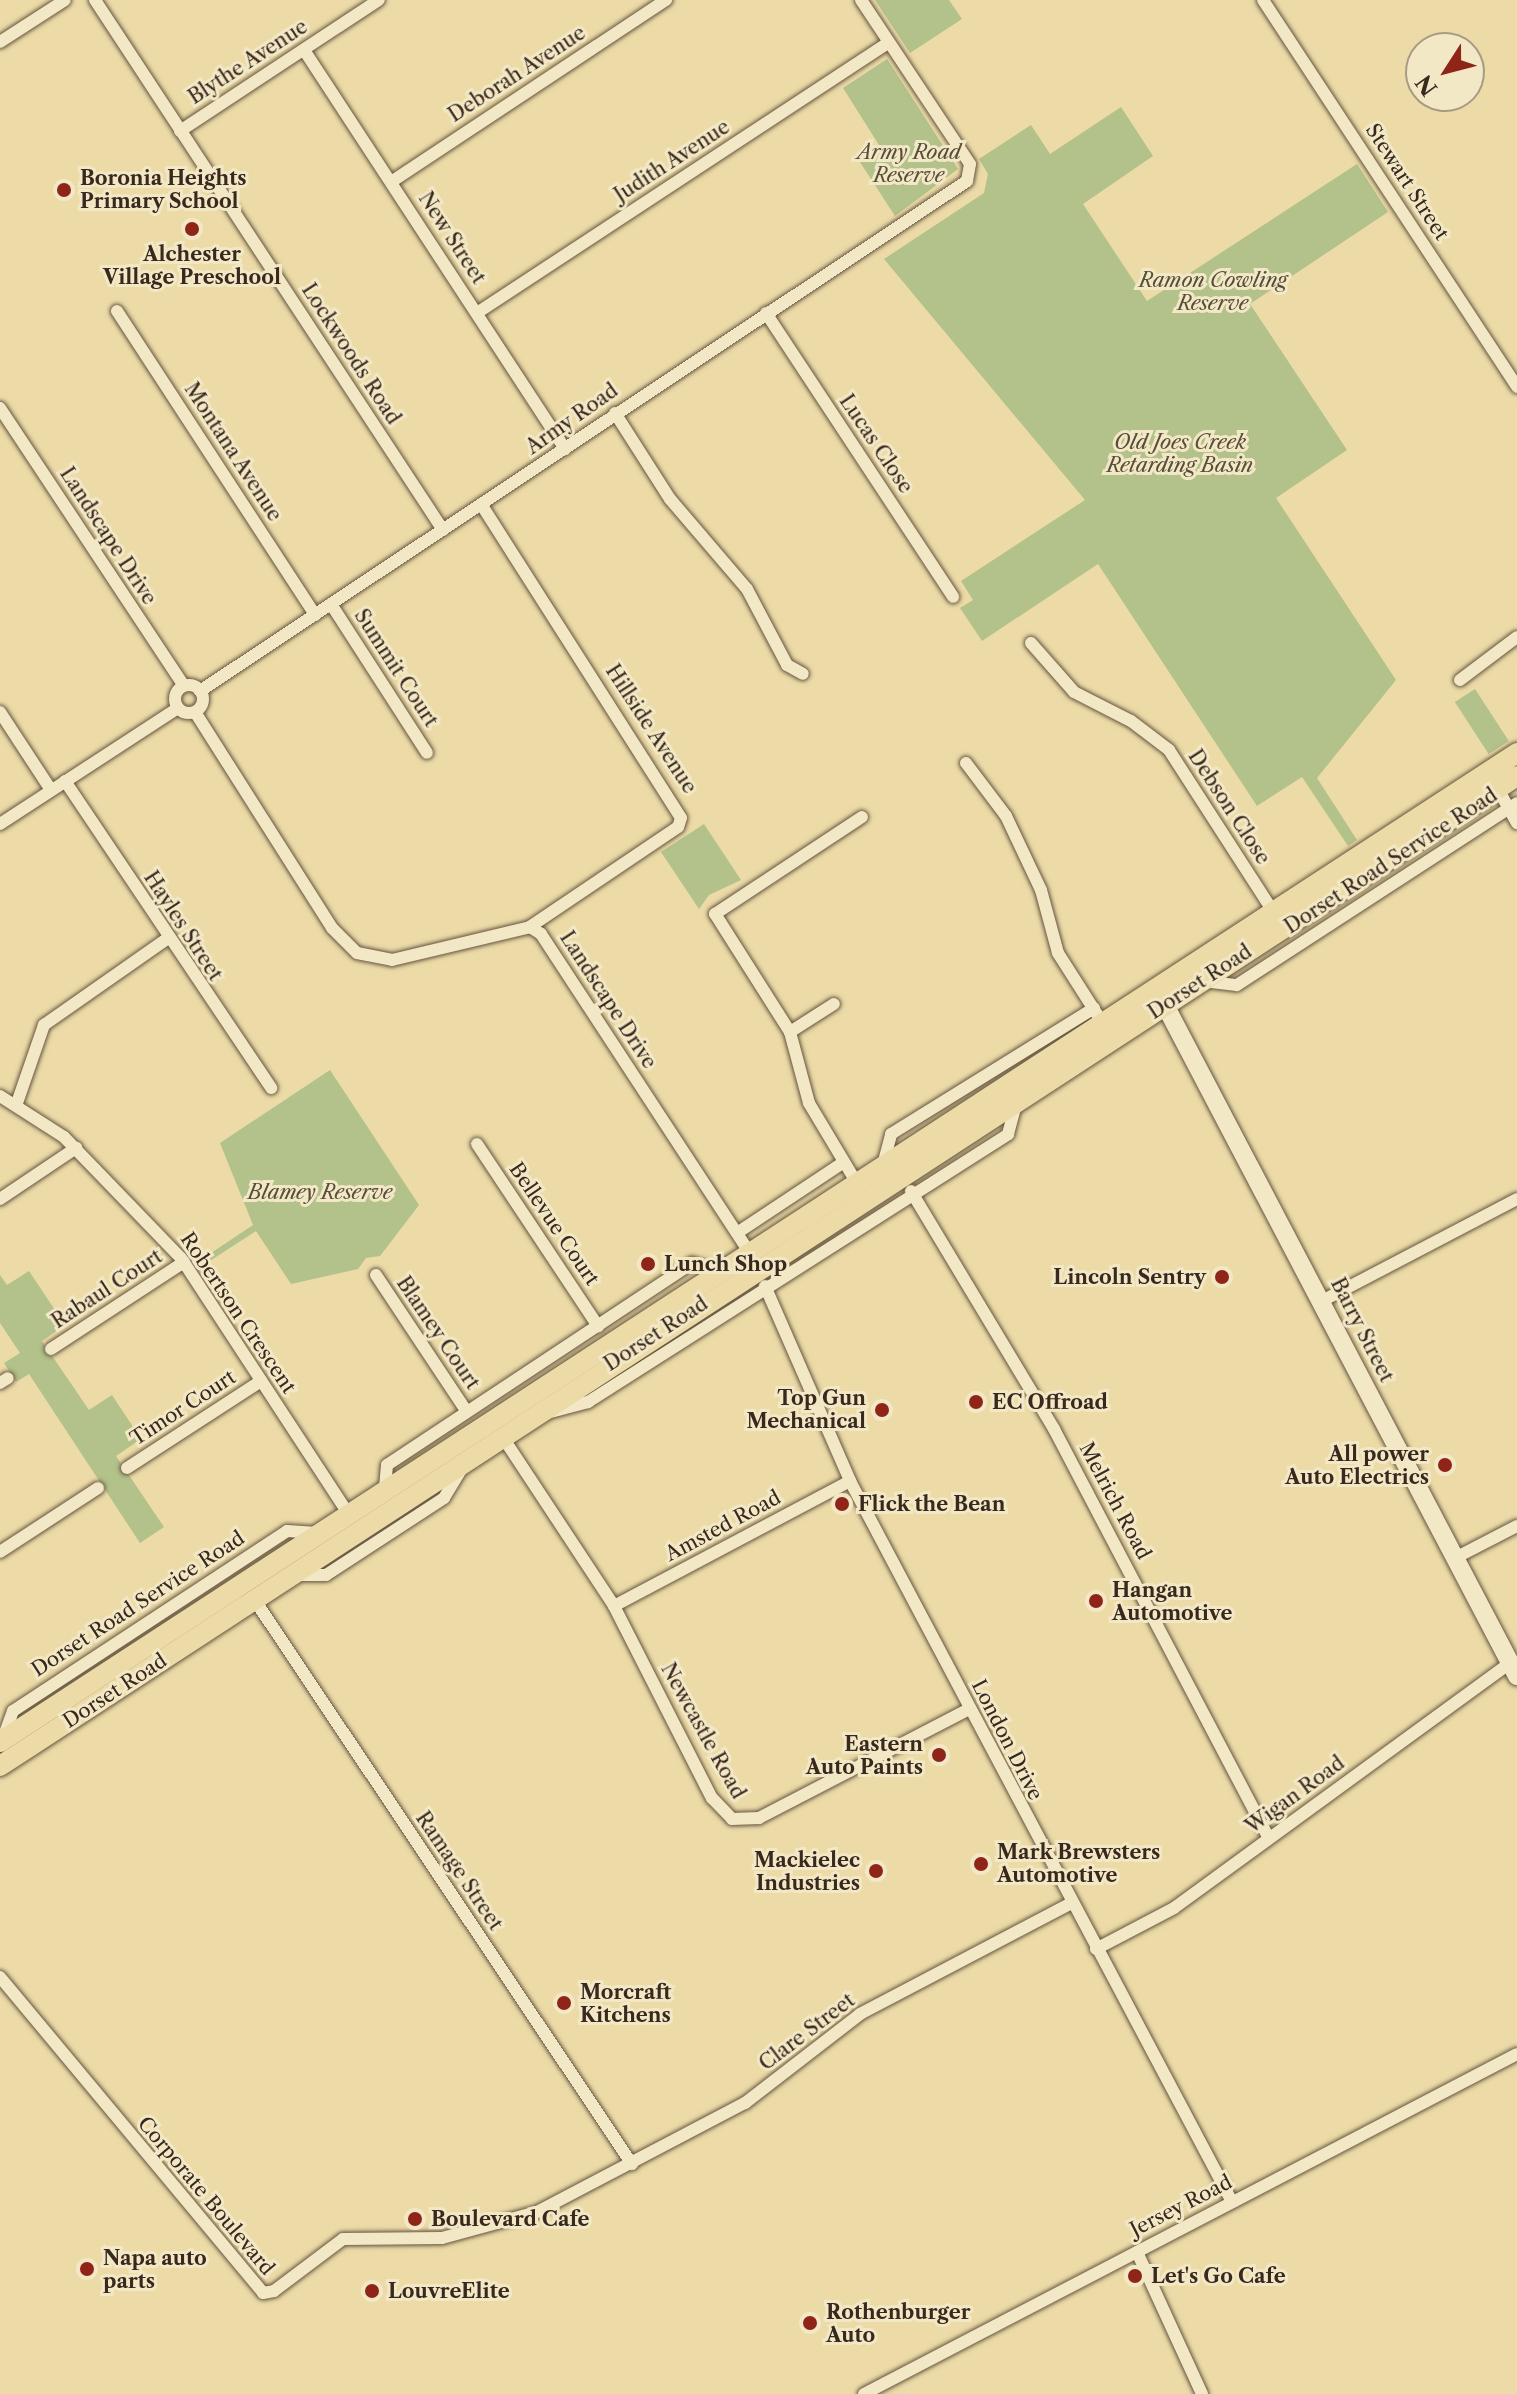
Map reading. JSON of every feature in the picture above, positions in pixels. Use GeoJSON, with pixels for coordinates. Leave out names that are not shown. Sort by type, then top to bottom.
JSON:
{"type":"FeatureCollection","features":[{"type":"Feature","properties":{"kind":"main road","name":"Dorset Road"},"geometry":{"type":"LineString","coordinates":[[1,1741],[112,1669],[248,1591],[291,1575],[536,1414],[748,1250],[1017,1100],[1274,913],[1517,753]]}},
{"type":"Feature","properties":{"kind":"main road","name":"Dorset Road"},"geometry":{"type":"LineString","coordinates":[[0,1766],[135,1678],[317,1533],[999,1088],[1098,1015],[1203,981],[1517,776]]}},
{"type":"Feature","properties":{"kind":"main road","name":"Barry Street"},"geometry":{"type":"LineString","coordinates":[[1161,996],[1514,1670]]}},
{"type":"Feature","properties":{"kind":"main road"},"geometry":{"type":"LineString","coordinates":[[999,1088],[1017,1100]]}},
{"type":"Feature","properties":{"kind":"main road"},"geometry":{"type":"LineString","coordinates":[[348,1513],[360,1530]]}},
{"type":"Feature","properties":{"kind":"main road"},"geometry":{"type":"LineString","coordinates":[[112,1669],[135,1678]]}},
{"type":"Feature","properties":{"kind":"street"},"geometry":{"type":"LineString","coordinates":[[0,42],[65,0]]}},
{"type":"Feature","properties":{"kind":"street","name":"Lockwoods Road"},"geometry":{"type":"LineString","coordinates":[[95,0],[443,530]]}},
{"type":"Feature","properties":{"kind":"street","name":"Blythe Avenue"},"geometry":{"type":"LineString","coordinates":[[180,131],[379,0]]}},
{"type":"Feature","properties":{"kind":"street","name":"Deborah Avenue"},"geometry":{"type":"LineString","coordinates":[[391,182],[666,0]]}},
{"type":"Feature","properties":{"kind":"street"},"geometry":{"type":"LineString","coordinates":[[861,0],[888,43]]}},
{"type":"Feature","properties":{"kind":"street","name":"Stewart Street"},"geometry":{"type":"LineString","coordinates":[[1263,0],[1517,387]]}},
{"type":"Feature","properties":{"kind":"street","name":"Army Road"},"geometry":{"type":"LineString","coordinates":[[200,691],[967,181],[970,164],[888,43]]}},
{"type":"Feature","properties":{"kind":"street","name":"Judith Avenue"},"geometry":{"type":"LineString","coordinates":[[477,313],[888,43]]}},
{"type":"Feature","properties":{"kind":"street","name":"New Street"},"geometry":{"type":"LineString","coordinates":[[304,50],[565,449]]}},
{"type":"Feature","properties":{"kind":"street","name":"Montana Avenue"},"geometry":{"type":"LineString","coordinates":[[117,311],[315,615]]}},
{"type":"Feature","properties":{"kind":"street","name":"Lucas Close"},"geometry":{"type":"LineString","coordinates":[[766,313],[953,597]]}},
{"type":"Feature","properties":{"kind":"street","name":"Landscape Drive"},"geometry":{"type":"LineString","coordinates":[[0,408],[184,686]]}},
{"type":"Feature","properties":{"kind":"street"},"geometry":{"type":"LineString","coordinates":[[615,413],[670,499],[747,589],[787,665],[803,674]]}},
{"type":"Feature","properties":{"kind":"street","name":"Hillside Avenue"},"geometry":{"type":"LineString","coordinates":[[481,504],[681,818],[678,827],[530,927]]}},
{"type":"Feature","properties":{"kind":"street","name":"Summit Court"},"geometry":{"type":"LineString","coordinates":[[331,604],[427,753]]}},
{"type":"Feature","properties":{"kind":"street"},"geometry":{"type":"LineString","coordinates":[[1460,680],[1517,637]]}},
{"type":"Feature","properties":{"kind":"street","name":"Debson Close"},"geometry":{"type":"LineString","coordinates":[[1031,643],[1074,692],[1131,721],[1169,750],[1274,913]]}},
{"type":"Feature","properties":{"kind":"street"},"geometry":{"type":"LineString","coordinates":[[0,824],[178,708],[195,712],[202,703],[200,691],[184,686],[176,696],[178,708]]}},
{"type":"Feature","properties":{"kind":"street"},"geometry":{"type":"LineString","coordinates":[[0,712],[51,790]]}},
{"type":"Feature","properties":{"kind":"street","name":"Landscape Drive"},"geometry":{"type":"LineString","coordinates":[[195,712],[332,928],[357,953],[392,960],[530,927],[541,934],[748,1250]]}},
{"type":"Feature","properties":{"kind":"street"},"geometry":{"type":"LineString","coordinates":[[884,1161],[891,1134],[1098,1015],[1058,953],[1036,877],[1006,816],[966,763]]}},
{"type":"Feature","properties":{"kind":"street","name":"Hayles Street"},"geometry":{"type":"LineString","coordinates":[[65,781],[167,939],[271,1088]]}},
{"type":"Feature","properties":{"kind":"street"},"geometry":{"type":"LineString","coordinates":[[1498,789],[1513,805],[1517,823]]}},
{"type":"Feature","properties":{"kind":"street","name":"Dorset Road Service Road"},"geometry":{"type":"LineString","coordinates":[[1203,981],[1237,985],[1513,805]]}},
{"type":"Feature","properties":{"kind":"street"},"geometry":{"type":"LineString","coordinates":[[855,1180],[809,1103],[790,1032],[715,914],[862,817]]}},
{"type":"Feature","properties":{"kind":"street"},"geometry":{"type":"LineString","coordinates":[[17,1103],[44,1025],[167,939]]}},
{"type":"Feature","properties":{"kind":"street"},"geometry":{"type":"LineString","coordinates":[[790,1032],[834,1004]]}},
{"type":"Feature","properties":{"kind":"street","name":"Robertson Crescent"},"geometry":{"type":"LineString","coordinates":[[0,1096],[17,1103],[76,1148],[184,1262],[348,1513]]}},
{"type":"Feature","properties":{"kind":"street"},"geometry":{"type":"LineString","coordinates":[[536,1414],[581,1406],[911,1191],[1008,1134],[1017,1100]]}},
{"type":"Feature","properties":{"kind":"street","name":"Bellevue Court"},"geometry":{"type":"LineString","coordinates":[[477,1144],[598,1326]]}},
{"type":"Feature","properties":{"kind":"street"},"geometry":{"type":"LineString","coordinates":[[0,1199],[76,1148]]}},
{"type":"Feature","properties":{"kind":"street"},"geometry":{"type":"LineString","coordinates":[[748,1250],[844,1162]]}},
{"type":"Feature","properties":{"kind":"street","name":"Melrich Road"},"geometry":{"type":"LineString","coordinates":[[911,1191],[1054,1429],[1269,1838]]}},
{"type":"Feature","properties":{"kind":"street"},"geometry":{"type":"LineString","coordinates":[[1322,1301],[1517,1199]]}},
{"type":"Feature","properties":{"kind":"street","name":"Rabaul Court"},"geometry":{"type":"LineString","coordinates":[[51,1349],[184,1262]]}},
{"type":"Feature","properties":{"kind":"street"},"geometry":{"type":"LineString","coordinates":[[385,1488],[387,1465],[692,1263],[718,1271]]}},
{"type":"Feature","properties":{"kind":"street","name":"Blamey Court"},"geometry":{"type":"LineString","coordinates":[[376,1275],[467,1412]]}},
{"type":"Feature","properties":{"kind":"street","name":"London Drive"},"geometry":{"type":"LineString","coordinates":[[765,1286],[850,1481],[1232,2202]]}},
{"type":"Feature","properties":{"kind":"street"},"geometry":{"type":"LineString","coordinates":[[556,1376],[576,1341]]}},
{"type":"Feature","properties":{"kind":"street","name":"Timor Court"},"geometry":{"type":"LineString","coordinates":[[127,1468],[261,1381]]}},
{"type":"Feature","properties":{"kind":"street","name":"Newcastle Road"},"geometry":{"type":"LineString","coordinates":[[502,1436],[614,1606],[722,1812],[744,1823],[969,1709]]}},
{"type":"Feature","properties":{"kind":"street"},"geometry":{"type":"LineString","coordinates":[[291,1575],[326,1575],[444,1498],[466,1460]]}},
{"type":"Feature","properties":{"kind":"street","name":"Amsted Road"},"geometry":{"type":"LineString","coordinates":[[614,1606],[850,1481]]}},
{"type":"Feature","properties":{"kind":"street"},"geometry":{"type":"LineString","coordinates":[[0,1552],[98,1488]]}},
{"type":"Feature","properties":{"kind":"street"},"geometry":{"type":"LineString","coordinates":[[1455,1558],[1517,1526]]}},
{"type":"Feature","properties":{"kind":"street","name":"Dorset Road Service Road"},"geometry":{"type":"LineString","coordinates":[[1,1741],[6,1717],[39,1693],[287,1531],[317,1533]]}},
{"type":"Feature","properties":{"kind":"street","name":"Ramage Street"},"geometry":{"type":"LineString","coordinates":[[248,1591],[632,2164]]}},
{"type":"Feature","properties":{"kind":"street","name":"Wigan Road"},"geometry":{"type":"LineString","coordinates":[[1096,1949],[1174,1908],[1269,1838],[1514,1670]]}},
{"type":"Feature","properties":{"kind":"street","name":"Clare Street"},"geometry":{"type":"LineString","coordinates":[[571,2196],[745,2103],[860,2014],[1071,1903]]}},
{"type":"Feature","properties":{"kind":"street","name":"Corporate Boulevard"},"geometry":{"type":"LineString","coordinates":[[0,1977],[263,2293],[274,2291],[343,2239],[442,2238],[507,2224],[571,2196]]}},
{"type":"Feature","properties":{"kind":"street","name":"Jersey Road"},"geometry":{"type":"LineString","coordinates":[[864,2394],[1517,2054]]}},
{"type":"Feature","properties":{"kind":"street"},"geometry":{"type":"LineString","coordinates":[[1137,2252],[1202,2394]]}},
{"type":"Feature","properties":{"kind":"green space"},"geometry":{"type":"Polygon","coordinates":[[[875,0],[949,0],[962,19],[910,53],[875,0]]]}},
{"type":"Feature","properties":{"kind":"green space","name":"Army Road Reserve"},"geometry":{"type":"Polygon","coordinates":[[[887,59],[958,169],[895,216],[858,159],[879,145],[843,88],[887,59]]]}},
{"type":"Feature","properties":{"kind":"green space","name":"Old Joes Creek Retarding Basin"},"geometry":{"type":"Polygon","coordinates":[[[1121,107],[1153,156],[1083,204],[1147,301],[1357,164],[1388,212],[1250,304],[1347,450],[1276,498],[1396,680],[1317,778],[1357,840],[1348,846],[1302,777],[1257,806],[1098,564],[982,641],[960,608],[973,600],[961,581],[1085,500],[884,259],[984,193],[988,174],[979,159],[1031,125],[1050,154],[1121,107]]]}},
{"type":"Feature","properties":{"kind":"green space"},"geometry":{"type":"Polygon","coordinates":[[[1475,689],[1509,741],[1489,754],[1455,702],[1475,689]]]}},
{"type":"Feature","properties":{"kind":"green space"},"geometry":{"type":"Polygon","coordinates":[[[704,824],[741,880],[709,895],[699,909],[661,852],[704,824]]]}},
{"type":"Feature","properties":{"kind":"green space","name":"Blamey Reserve"},"geometry":{"type":"Polygon","coordinates":[[[330,1070],[419,1205],[380,1256],[366,1258],[358,1269],[291,1284],[256,1231],[202,1266],[199,1261],[253,1225],[220,1143],[330,1070]]]}},
{"type":"Feature","properties":{"kind":"green space"},"geometry":{"type":"Polygon","coordinates":[[[29,1271],[65,1325],[42,1341],[89,1410],[112,1395],[141,1439],[116,1456],[164,1527],[140,1543],[29,1374],[16,1382],[4,1363],[20,1353],[0,1323],[0,1275],[7,1285],[29,1271]]]}},
{"type":"Feature","properties":{"kind":"place","name":"Boronia Heights Primary School"},"geometry":{"type":"Point","coordinates":[64,190]}},
{"type":"Feature","properties":{"kind":"place","name":"Alchester Village Preschool"},"geometry":{"type":"Point","coordinates":[192,229]}},
{"type":"Feature","properties":{"kind":"place","name":"Lunch Shop"},"geometry":{"type":"Point","coordinates":[648,1264]}},
{"type":"Feature","properties":{"kind":"place","name":"Lincoln Sentry"},"geometry":{"type":"Point","coordinates":[1222,1277]}},
{"type":"Feature","properties":{"kind":"place","name":"EC Offroad"},"geometry":{"type":"Point","coordinates":[976,1402]}},
{"type":"Feature","properties":{"kind":"place","name":"Top Gun Mechanical"},"geometry":{"type":"Point","coordinates":[882,1410]}},
{"type":"Feature","properties":{"kind":"place","name":"All power Auto Electrics"},"geometry":{"type":"Point","coordinates":[1445,1465]}},
{"type":"Feature","properties":{"kind":"place","name":"Flick the Bean"},"geometry":{"type":"Point","coordinates":[842,1504]}},
{"type":"Feature","properties":{"kind":"place","name":"Hangan Automotive"},"geometry":{"type":"Point","coordinates":[1096,1601]}},
{"type":"Feature","properties":{"kind":"place","name":"Eastern Auto Paints"},"geometry":{"type":"Point","coordinates":[939,1755]}},
{"type":"Feature","properties":{"kind":"place","name":"Mark Brewsters Automotive"},"geometry":{"type":"Point","coordinates":[981,1864]}},
{"type":"Feature","properties":{"kind":"place","name":"Mackielec Industries"},"geometry":{"type":"Point","coordinates":[876,1871]}},
{"type":"Feature","properties":{"kind":"place","name":"Morcraft Kitchens"},"geometry":{"type":"Point","coordinates":[564,2003]}},
{"type":"Feature","properties":{"kind":"place","name":"Boulevard Cafe"},"geometry":{"type":"Point","coordinates":[415,2219]}},
{"type":"Feature","properties":{"kind":"place","name":"Napa auto parts"},"geometry":{"type":"Point","coordinates":[87,2269]}},
{"type":"Feature","properties":{"kind":"place","name":"Let's Go Cafe"},"geometry":{"type":"Point","coordinates":[1135,2276]}},
{"type":"Feature","properties":{"kind":"place","name":"LouvreElite"},"geometry":{"type":"Point","coordinates":[372,2291]}},
{"type":"Feature","properties":{"kind":"place","name":"Rothenburger Auto"},"geometry":{"type":"Point","coordinates":[810,2323]}},
{"type":"Feature","properties":{"kind":"park label","name":"Ramon Cowling Reserve"},"geometry":{"type":"Point","coordinates":[1213,292]}}]}
